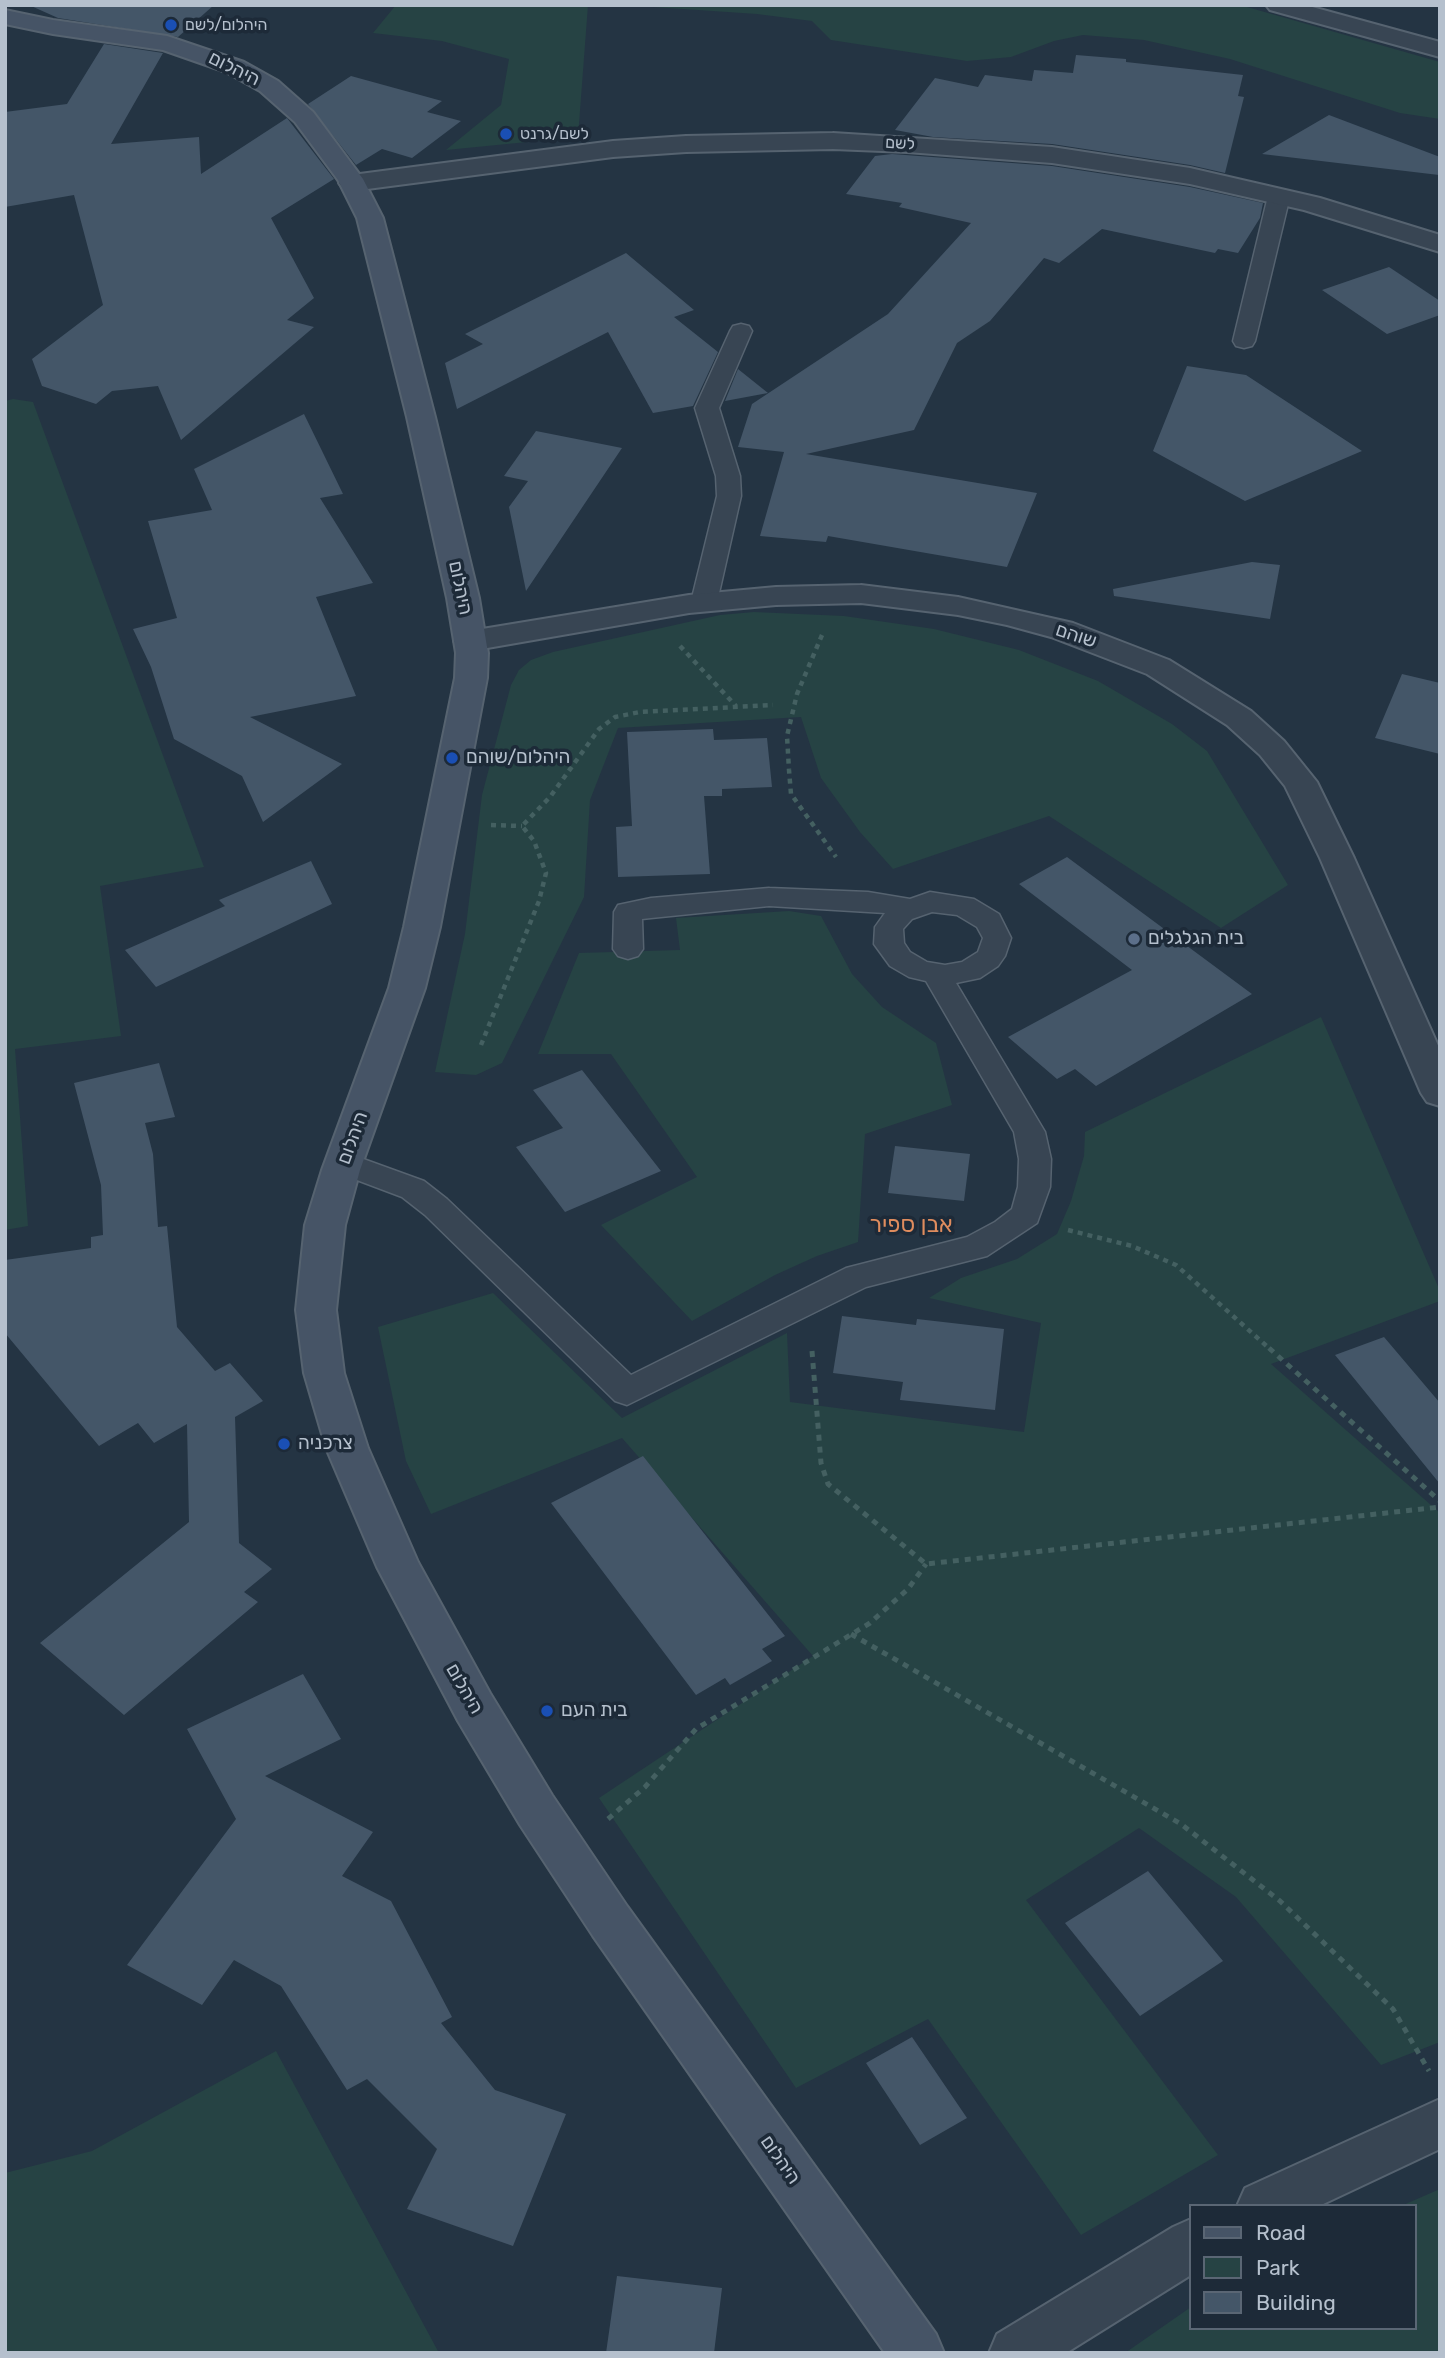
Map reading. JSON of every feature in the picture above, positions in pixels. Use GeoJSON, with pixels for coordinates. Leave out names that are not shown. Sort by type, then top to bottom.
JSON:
{"type":"FeatureCollection","features":[{"type":"Feature","properties":{"kind":"street"},"geometry":{"type":"LineString","coordinates":[[1278,5],[1440,51]]}},
{"type":"Feature","properties":{"kind":"street","name":"היהלום"},"geometry":{"type":"LineString","coordinates":[[5,17],[53,27],[167,43],[235,67],[269,86],[299,112],[324,141],[352,183],[374,231],[463,598],[470,641],[469,691],[417,947],[393,1030],[344,1163],[325,1225],[317,1281],[318,1341],[333,1409],[362,1486],[422,1611],[474,1707],[564,1855],[917,2353]]}},
{"type":"Feature","properties":{"kind":"street","name":"לשם"},"geometry":{"type":"LineString","coordinates":[[352,183],[613,149],[710,143],[833,141],[931,145],[1052,155],[1189,176],[1366,219],[1440,244]]}},
{"type":"Feature","properties":{"kind":"street","name":"שוהם"},"geometry":{"type":"LineString","coordinates":[[470,641],[704,602],[819,594],[904,598],[958,606],[1062,630],[1158,667],[1239,718],[1272,748],[1305,792],[1373,936],[1440,1093]]}},
{"type":"Feature","properties":{"kind":"street"},"geometry":{"type":"LineString","coordinates":[[1266,2204],[1436,2100]]}},
{"type":"Feature","properties":{"kind":"street"},"geometry":{"type":"LineString","coordinates":[[1016,2353],[1190,2246]]}},
{"type":"Feature","properties":{"kind":"lane"},"geometry":{"type":"LineString","coordinates":[[1244,341],[1279,196]]}},
{"type":"Feature","properties":{"kind":"lane"},"geometry":{"type":"LineString","coordinates":[[704,602],[729,496],[728,476],[707,408],[741,331]]}},
{"type":"Feature","properties":{"kind":"lane"},"geometry":{"type":"LineString","coordinates":[[628,949],[628,912],[651,908],[769,897],[867,901],[908,908]]}},
{"type":"Feature","properties":{"kind":"lane"},"geometry":{"type":"LineString","coordinates":[[930,902],[964,906],[984,916],[995,932],[995,950],[983,964],[962,973],[936,974],[905,964],[889,944],[890,927],[897,916],[908,908],[930,902]]}},
{"type":"Feature","properties":{"kind":"lane"},"geometry":{"type":"LineString","coordinates":[[344,1163],[413,1189],[436,1207],[627,1392],[857,1277],[976,1247],[1006,1230],[1026,1214],[1034,1187],[1034,1159],[1029,1132],[936,974]]}},
{"type":"Feature","properties":{"kind":"path"},"geometry":{"type":"LineString","coordinates":[[819,594],[825,623],[823,632],[797,694],[787,736],[791,794],[867,901]]}},
{"type":"Feature","properties":{"kind":"path"},"geometry":{"type":"LineString","coordinates":[[646,610],[737,707]]}},
{"type":"Feature","properties":{"kind":"path"},"geometry":{"type":"LineString","coordinates":[[481,1045],[539,901],[546,873],[534,841],[522,826],[550,797],[599,729],[615,717],[640,712],[773,705]]}},
{"type":"Feature","properties":{"kind":"path"},"geometry":{"type":"LineString","coordinates":[[1026,1214],[1088,1237],[1132,1246],[1176,1265],[1440,1501]]}},
{"type":"Feature","properties":{"kind":"path"},"geometry":{"type":"LineString","coordinates":[[808,1301],[821,1463],[828,1484],[926,1563],[1440,1507]]}},
{"type":"Feature","properties":{"kind":"path"},"geometry":{"type":"LineString","coordinates":[[564,1855],[645,1787],[696,1729],[870,1623],[908,1589],[926,1563]]}},
{"type":"Feature","properties":{"kind":"path"},"geometry":{"type":"LineString","coordinates":[[851,1634],[1181,1824],[1280,1901],[1393,2009],[1436,2100]]}},
{"type":"Feature","properties":{"kind":"green space"},"geometry":{"type":"Polygon","coordinates":[[[396,5],[588,5],[578,137],[446,150],[501,105],[509,59],[442,41],[373,33],[396,5]]]}},
{"type":"Feature","properties":{"kind":"green space"},"geometry":{"type":"Polygon","coordinates":[[[624,5],[1240,5],[1440,62],[1440,119],[1400,113],[1230,59],[1144,40],[1083,35],[1054,41],[1011,57],[967,61],[831,40],[812,21],[757,14],[624,5]]]}},
{"type":"Feature","properties":{"kind":"green space"},"geometry":{"type":"Polygon","coordinates":[[[13,399],[33,402],[204,867],[100,886],[121,1036],[15,1049],[28,1226],[5,1230],[5,401],[13,399]]]}},
{"type":"Feature","properties":{"kind":"green space"},"geometry":{"type":"Polygon","coordinates":[[[754,612],[844,616],[934,629],[1019,650],[1098,681],[1172,724],[1207,751],[1288,885],[1221,928],[1049,816],[893,869],[860,832],[821,778],[801,717],[618,728],[590,800],[584,897],[502,1063],[476,1075],[435,1072],[465,934],[482,795],[511,685],[519,670],[531,660],[553,652],[720,615],[754,612]]]}},
{"type":"Feature","properties":{"kind":"green space"},"geometry":{"type":"Polygon","coordinates":[[[789,911],[821,916],[852,974],[882,1007],[936,1043],[952,1105],[865,1134],[858,1242],[817,1256],[775,1275],[692,1321],[601,1225],[697,1177],[611,1054],[538,1054],[579,953],[680,950],[676,918],[789,911]]]}},
{"type":"Feature","properties":{"kind":"green space"},"geometry":{"type":"Polygon","coordinates":[[[1321,1017],[1440,1291],[1440,1301],[1271,1364],[1440,1513],[1440,2042],[1381,2065],[1236,1897],[1139,1828],[1026,1900],[1218,2155],[1081,2235],[928,2019],[796,2088],[599,1798],[813,1656],[622,1438],[431,1514],[406,1461],[378,1327],[493,1293],[622,1418],[787,1333],[790,1402],[1024,1432],[1041,1323],[929,1298],[961,1278],[1017,1259],[1057,1234],[1071,1201],[1084,1156],[1085,1132],[1321,1017]]]}},
{"type":"Feature","properties":{"kind":"green space"},"geometry":{"type":"Polygon","coordinates":[[[276,2051],[439,2353],[5,2353],[5,2173],[92,2151],[276,2051]]]}},
{"type":"Feature","properties":{"kind":"green space"},"geometry":{"type":"Polygon","coordinates":[[[1440,2189],[1440,2353],[1125,2353],[1190,2308],[1190,2330],[1417,2330],[1417,2204],[1406,2204],[1440,2189]]]}},
{"type":"Feature","properties":{"kind":"building"},"geometry":{"type":"Polygon","coordinates":[[[29,5],[214,5],[178,37],[58,18],[29,5]]]}},
{"type":"Feature","properties":{"kind":"building"},"geometry":{"type":"Polygon","coordinates":[[[104,44],[163,53],[111,144],[199,137],[201,174],[287,118],[334,179],[271,218],[314,298],[287,320],[314,327],[181,440],[158,386],[112,391],[96,404],[42,386],[32,359],[103,305],[74,195],[5,207],[5,112],[67,104],[104,44]]]}},
{"type":"Feature","properties":{"kind":"building"},"geometry":{"type":"Polygon","coordinates":[[[1076,55],[1243,75],[1238,96],[1244,97],[1225,173],[1190,165],[1052,144],[933,137],[895,130],[935,78],[978,87],[985,75],[1032,81],[1034,70],[1073,73],[1076,55]]]}},
{"type":"Feature","properties":{"kind":"building"},"geometry":{"type":"Polygon","coordinates":[[[351,76],[442,101],[427,112],[461,121],[412,158],[382,149],[356,165],[308,104],[351,76]]]}},
{"type":"Feature","properties":{"kind":"building"},"geometry":{"type":"Polygon","coordinates":[[[1329,115],[1440,157],[1439,175],[1262,154],[1329,115]]]}},
{"type":"Feature","properties":{"kind":"building"},"geometry":{"type":"Polygon","coordinates":[[[892,154],[1052,166],[1190,187],[1263,203],[1260,218],[1238,253],[1218,249],[1215,253],[1102,229],[1059,263],[1044,258],[990,321],[957,343],[914,430],[806,454],[1037,493],[1007,567],[828,536],[826,542],[760,536],[784,452],[738,447],[752,404],[888,314],[971,223],[899,207],[902,203],[846,194],[875,156],[892,154]]]}},
{"type":"Feature","properties":{"kind":"building"},"geometry":{"type":"Polygon","coordinates":[[[626,253],[694,310],[674,317],[718,352],[693,406],[653,413],[608,332],[457,409],[445,363],[483,344],[465,334],[626,253]]]}},
{"type":"Feature","properties":{"kind":"building"},"geometry":{"type":"Polygon","coordinates":[[[1389,267],[1440,301],[1440,315],[1387,334],[1322,290],[1389,267]]]}},
{"type":"Feature","properties":{"kind":"building"},"geometry":{"type":"Polygon","coordinates":[[[1187,366],[1246,375],[1362,451],[1245,501],[1153,451],[1187,366]]]}},
{"type":"Feature","properties":{"kind":"building"},"geometry":{"type":"Polygon","coordinates":[[[738,369],[768,393],[725,401],[738,369]]]}},
{"type":"Feature","properties":{"kind":"building"},"geometry":{"type":"Polygon","coordinates":[[[304,414],[343,494],[320,498],[373,583],[316,597],[356,696],[250,717],[342,764],[263,822],[242,776],[174,739],[151,667],[133,629],[177,618],[148,521],[212,510],[194,469],[304,414]]]}},
{"type":"Feature","properties":{"kind":"building"},"geometry":{"type":"Polygon","coordinates":[[[536,431],[622,448],[526,591],[509,507],[528,481],[504,476],[536,431]]]}},
{"type":"Feature","properties":{"kind":"building"},"geometry":{"type":"Polygon","coordinates":[[[1252,562],[1280,565],[1270,619],[1114,596],[1113,589],[1252,562]]]}},
{"type":"Feature","properties":{"kind":"building"},"geometry":{"type":"Polygon","coordinates":[[[1402,674],[1440,683],[1440,754],[1375,738],[1402,674]]]}},
{"type":"Feature","properties":{"kind":"building"},"geometry":{"type":"Polygon","coordinates":[[[713,729],[714,740],[767,738],[772,787],[722,789],[722,796],[704,796],[710,874],[618,877],[616,827],[632,826],[627,732],[713,729]]]}},
{"type":"Feature","properties":{"kind":"building"},"geometry":{"type":"Polygon","coordinates":[[[1067,857],[1252,994],[1096,1086],[1075,1069],[1057,1079],[1008,1037],[1132,970],[1019,884],[1067,857]]]}},
{"type":"Feature","properties":{"kind":"building"},"geometry":{"type":"Polygon","coordinates":[[[311,861],[332,904],[156,987],[125,950],[225,906],[219,900],[311,861]]]}},
{"type":"Feature","properties":{"kind":"building"},"geometry":{"type":"Polygon","coordinates":[[[159,1063],[175,1117],[145,1123],[153,1154],[158,1227],[167,1226],[177,1327],[215,1371],[230,1363],[263,1401],[235,1417],[239,1543],[272,1569],[244,1592],[258,1602],[124,1715],[40,1643],[189,1522],[187,1424],[154,1443],[138,1423],[99,1446],[5,1333],[5,1260],[91,1248],[91,1237],[103,1235],[101,1185],[74,1083],[159,1063]]]}},
{"type":"Feature","properties":{"kind":"building"},"geometry":{"type":"Polygon","coordinates":[[[582,1070],[661,1171],[565,1212],[516,1147],[563,1128],[533,1090],[582,1070]]]}},
{"type":"Feature","properties":{"kind":"building"},"geometry":{"type":"Polygon","coordinates":[[[895,1146],[970,1154],[964,1201],[888,1193],[895,1146]]]}},
{"type":"Feature","properties":{"kind":"building"},"geometry":{"type":"Polygon","coordinates":[[[842,1316],[916,1325],[917,1319],[1004,1329],[995,1410],[900,1400],[903,1382],[833,1373],[842,1316]]]}},
{"type":"Feature","properties":{"kind":"building"},"geometry":{"type":"Polygon","coordinates":[[[1384,1337],[1440,1403],[1440,1484],[1335,1355],[1384,1337]]]}},
{"type":"Feature","properties":{"kind":"building"},"geometry":{"type":"Polygon","coordinates":[[[643,1456],[785,1636],[762,1649],[772,1661],[730,1685],[725,1678],[696,1695],[551,1503],[643,1456]]]}},
{"type":"Feature","properties":{"kind":"building"},"geometry":{"type":"Polygon","coordinates":[[[303,1674],[341,1739],[265,1776],[373,1832],[342,1876],[391,1901],[452,2017],[441,2023],[495,2090],[566,2114],[513,2246],[407,2209],[437,2149],[367,2079],[347,2090],[281,1986],[234,1960],[202,2005],[127,1965],[236,1819],[187,1729],[303,1674]]]}},
{"type":"Feature","properties":{"kind":"building"},"geometry":{"type":"Polygon","coordinates":[[[1148,1871],[1223,1961],[1140,2016],[1065,1923],[1148,1871]]]}},
{"type":"Feature","properties":{"kind":"building"},"geometry":{"type":"Polygon","coordinates":[[[912,2037],[967,2118],[920,2145],[866,2063],[912,2037]]]}},
{"type":"Feature","properties":{"kind":"building"},"geometry":{"type":"Polygon","coordinates":[[[617,2276],[722,2288],[714,2353],[606,2353],[617,2276]]]}},
{"type":"Feature","properties":{"kind":"place","name":"היהלום/לשם"},"geometry":{"type":"Point","coordinates":[171,25]}},
{"type":"Feature","properties":{"kind":"place","name":"לשם/גרנט"},"geometry":{"type":"Point","coordinates":[506,134]}},
{"type":"Feature","properties":{"kind":"place","name":"היהלום/שוהם"},"geometry":{"type":"Point","coordinates":[452,758]}},
{"type":"Feature","properties":{"kind":"place","name":"בית הגלגלים"},"geometry":{"type":"Point","coordinates":[1134,939]}},
{"type":"Feature","properties":{"kind":"place","name":"צרכניה"},"geometry":{"type":"Point","coordinates":[284,1444]}},
{"type":"Feature","properties":{"kind":"place","name":"בית העם"},"geometry":{"type":"Point","coordinates":[547,1711]}},
{"type":"Feature","properties":{"kind":"district","name":"אבן ספיר"},"geometry":{"type":"Point","coordinates":[911,1225]}}]}
